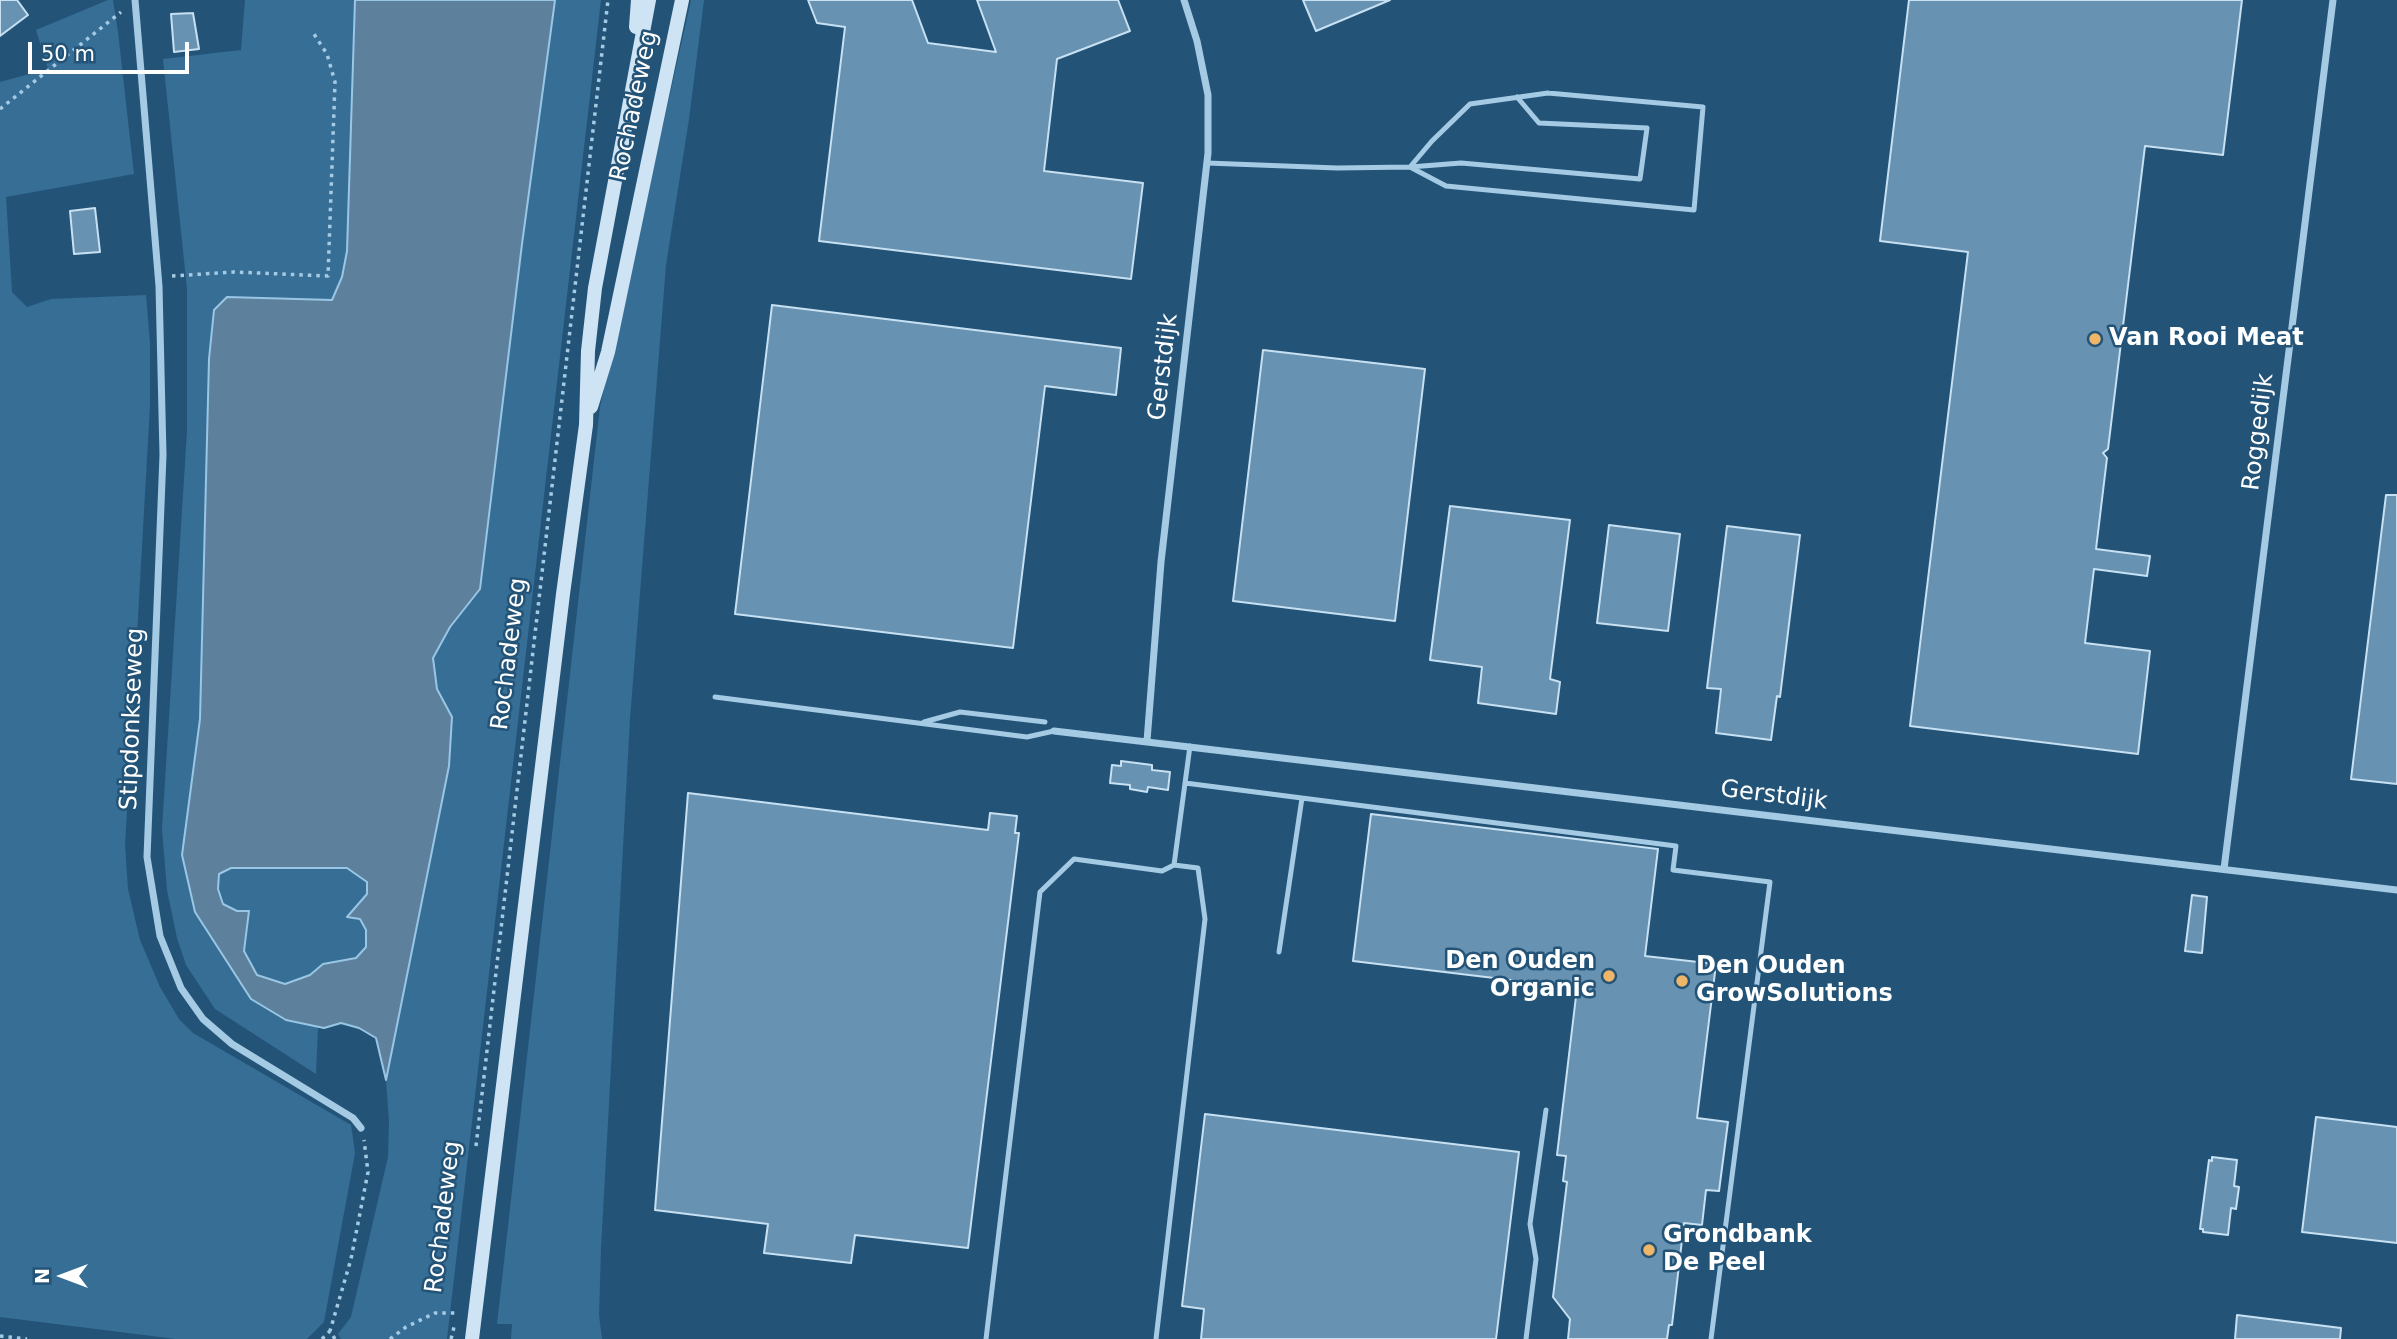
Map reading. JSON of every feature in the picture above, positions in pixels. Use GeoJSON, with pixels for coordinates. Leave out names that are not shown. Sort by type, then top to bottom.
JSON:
{"type":"FeatureCollection","features":[{"type":"Feature","properties":{"kind":"main road"},"geometry":{"type":"LineString","coordinates":[[634,73],[638,0]]}},
{"type":"Feature","properties":{"kind":"main road","name":"Rochadeweg"},"geometry":{"type":"LineString","coordinates":[[472,1339],[586,425],[588,351],[595,288],[649,0]]}},
{"type":"Feature","properties":{"kind":"main road","name":"Rochadeweg"},"geometry":{"type":"LineString","coordinates":[[586,425],[608,352],[682,0]]}},
{"type":"Feature","properties":{"kind":"street","name":"Stipdonkseweg"},"geometry":{"type":"LineString","coordinates":[[135,0],[159,277],[163,455],[147,857],[160,936],[181,988],[203,1019],[232,1044],[353,1118],[361,1128]]}},
{"type":"Feature","properties":{"kind":"street","name":"Gerstdijk"},"geometry":{"type":"LineString","coordinates":[[1147,741],[1161,562],[1207,163],[1208,95],[1197,41],[1184,0]]}},
{"type":"Feature","properties":{"kind":"street","name":"Roggedijk"},"geometry":{"type":"LineString","coordinates":[[2224,869],[2333,0]]}},
{"type":"Feature","properties":{"kind":"street","name":"Gerstdijk"},"geometry":{"type":"LineString","coordinates":[[1054,730],[2397,890]]}},
{"type":"Feature","properties":{"kind":"lane"},"geometry":{"type":"LineString","coordinates":[[1548,93],[1703,107],[1694,210],[1446,186],[1410,167],[1470,104],[1548,93]]}},
{"type":"Feature","properties":{"kind":"lane"},"geometry":{"type":"LineString","coordinates":[[1207,163],[1337,168],[1461,163],[1640,179],[1647,128],[1539,123],[1517,97]]}},
{"type":"Feature","properties":{"kind":"lane","name":"Gerstdijk"},"geometry":{"type":"LineString","coordinates":[[715,697],[1027,737],[1054,730]]}},
{"type":"Feature","properties":{"kind":"lane","name":"Gerstdijk"},"geometry":{"type":"LineString","coordinates":[[920,723],[960,712],[1045,722]]}},
{"type":"Feature","properties":{"kind":"lane"},"geometry":{"type":"LineString","coordinates":[[1174,865],[1190,746]]}},
{"type":"Feature","properties":{"kind":"lane"},"geometry":{"type":"LineString","coordinates":[[1185,783],[1676,846],[1673,870],[1770,882],[1711,1339]]}},
{"type":"Feature","properties":{"kind":"lane"},"geometry":{"type":"LineString","coordinates":[[1279,952],[1302,798]]}},
{"type":"Feature","properties":{"kind":"lane"},"geometry":{"type":"LineString","coordinates":[[986,1339],[1040,892],[1074,859],[1162,871],[1174,865],[1198,868],[1205,919],[1156,1339]]}},
{"type":"Feature","properties":{"kind":"lane"},"geometry":{"type":"LineString","coordinates":[[1525,1339],[1536,1259],[1530,1224],[1546,1111]]}},
{"type":"Feature","properties":{"kind":"path"},"geometry":{"type":"LineString","coordinates":[[0,109],[135,0]]}},
{"type":"Feature","properties":{"kind":"path","name":"Rochadeweg"},"geometry":{"type":"LineString","coordinates":[[475,1147],[608,0]]}},
{"type":"Feature","properties":{"kind":"path"},"geometry":{"type":"LineString","coordinates":[[159,277],[234,272],[328,276],[335,82],[327,54],[312,31]]}},
{"type":"Feature","properties":{"kind":"path"},"geometry":{"type":"LineString","coordinates":[[322,1339],[330,1331],[351,1259],[368,1172],[361,1128]]}},
{"type":"Feature","properties":{"kind":"path"},"geometry":{"type":"LineString","coordinates":[[390,1339],[406,1327],[435,1313],[456,1313]]}},
{"type":"Feature","properties":{"kind":"path"},"geometry":{"type":"LineString","coordinates":[[330,1331],[335,1339]]}},
{"type":"Feature","properties":{"kind":"path"},"geometry":{"type":"LineString","coordinates":[[0,1336],[27,1339]]}},
{"type":"Feature","properties":{"kind":"shaded area"},"geometry":{"type":"Polygon","coordinates":[[[113,0],[118,32],[134,174],[6,197],[12,292],[27,307],[51,299],[146,295],[150,343],[150,406],[125,845],[128,889],[140,940],[160,987],[179,1019],[193,1033],[351,1125],[355,1153],[324,1322],[307,1339],[176,1339],[0,1317],[0,82],[48,69],[36,30],[113,0]]]}},
{"type":"Feature","properties":{"kind":"shaded area"},"geometry":{"type":"Polygon","coordinates":[[[245,0],[355,0],[347,251],[342,277],[332,300],[227,297],[214,310],[209,359],[200,719],[182,855],[195,912],[251,999],[286,1020],[318,1027],[316,1074],[215,1009],[186,965],[167,890],[162,829],[187,431],[187,289],[163,59],[241,50],[245,0]]]}},
{"type":"Feature","properties":{"kind":"shaded area"},"geometry":{"type":"Polygon","coordinates":[[[355,0],[555,0],[480,589],[450,627],[433,658],[437,689],[452,717],[449,766],[386,1080],[376,1038],[359,1028],[341,1023],[324,1028],[286,1020],[251,999],[195,912],[182,855],[200,719],[209,359],[214,310],[227,297],[332,300],[342,277],[347,251],[355,0]],[[231,868],[219,874],[218,889],[223,904],[237,911],[249,911],[244,951],[257,975],[285,984],[310,975],[323,964],[356,958],[366,947],[366,930],[360,919],[347,917],[367,894],[367,882],[347,868],[231,868]]]}},
{"type":"Feature","properties":{"kind":"shaded area"},"geometry":{"type":"Polygon","coordinates":[[[555,0],[601,0],[447,1339],[341,1339],[338,1334],[351,1317],[388,1157],[386,1080],[449,766],[452,717],[437,689],[433,658],[450,627],[522,244],[555,0]]]}},
{"type":"Feature","properties":{"kind":"shaded area"},"geometry":{"type":"Polygon","coordinates":[[[691,0],[704,0],[666,265],[630,719],[601,1249],[599,1315],[602,1339],[511,1339],[512,1324],[497,1324],[600,407],[691,0]]]}},
{"type":"Feature","properties":{"kind":"shaded area"},"geometry":{"type":"Polygon","coordinates":[[[231,868],[347,868],[367,882],[367,894],[347,917],[360,919],[366,930],[366,947],[356,958],[323,964],[310,975],[285,984],[257,975],[244,951],[249,911],[237,911],[223,904],[218,889],[219,874],[231,868]]]}},
{"type":"Feature","properties":{"kind":"building"},"geometry":{"type":"Polygon","coordinates":[[[0,0],[17,0],[28,15],[0,36],[0,0]]]}},
{"type":"Feature","properties":{"kind":"building"},"geometry":{"type":"Polygon","coordinates":[[[808,0],[912,0],[928,43],[996,52],[977,0],[1118,0],[1130,31],[1057,59],[1044,171],[1143,183],[1131,279],[819,241],[845,27],[817,23],[808,0]]]}},
{"type":"Feature","properties":{"kind":"building"},"geometry":{"type":"Polygon","coordinates":[[[1303,0],[1390,0],[1316,31],[1303,0]]]}},
{"type":"Feature","properties":{"kind":"building"},"geometry":{"type":"Polygon","coordinates":[[[1909,0],[2242,0],[2223,155],[2145,146],[2108,449],[2103,453],[2107,458],[2096,549],[2150,556],[2147,576],[2094,569],[2085,643],[2150,651],[2138,754],[1910,726],[1968,252],[1880,241],[1909,0]]]}},
{"type":"Feature","properties":{"kind":"building"},"geometry":{"type":"Polygon","coordinates":[[[193,13],[199,49],[174,52],[171,14],[193,13]]]}},
{"type":"Feature","properties":{"kind":"building"},"geometry":{"type":"Polygon","coordinates":[[[95,208],[100,252],[74,254],[70,211],[95,208]]]}},
{"type":"Feature","properties":{"kind":"building"},"geometry":{"type":"Polygon","coordinates":[[[772,305],[1121,348],[1116,395],[1045,386],[1013,648],[735,614],[772,305]]]}},
{"type":"Feature","properties":{"kind":"building"},"geometry":{"type":"Polygon","coordinates":[[[1263,350],[1425,369],[1395,621],[1233,601],[1263,350]]]}},
{"type":"Feature","properties":{"kind":"building"},"geometry":{"type":"Polygon","coordinates":[[[2386,495],[2397,495],[2397,784],[2351,779],[2386,495]]]}},
{"type":"Feature","properties":{"kind":"building"},"geometry":{"type":"Polygon","coordinates":[[[1450,506],[1570,520],[1550,679],[1560,682],[1556,714],[1478,703],[1482,667],[1430,660],[1450,506]]]}},
{"type":"Feature","properties":{"kind":"building"},"geometry":{"type":"Polygon","coordinates":[[[1609,525],[1680,534],[1668,631],[1597,623],[1609,525]]]}},
{"type":"Feature","properties":{"kind":"building"},"geometry":{"type":"Polygon","coordinates":[[[1727,526],[1800,535],[1780,697],[1777,696],[1771,740],[1716,733],[1721,689],[1707,688],[1727,526]]]}},
{"type":"Feature","properties":{"kind":"building"},"geometry":{"type":"Polygon","coordinates":[[[1121,761],[1152,765],[1152,770],[1170,772],[1168,790],[1148,787],[1147,792],[1130,789],[1130,785],[1110,783],[1112,765],[1121,766],[1121,761]]]}},
{"type":"Feature","properties":{"kind":"building"},"geometry":{"type":"Polygon","coordinates":[[[688,793],[988,830],[990,813],[1017,816],[1015,833],[1019,833],[968,1248],[855,1235],[851,1263],[764,1253],[768,1224],[655,1210],[688,793]]]}},
{"type":"Feature","properties":{"kind":"building"},"geometry":{"type":"Polygon","coordinates":[[[1371,814],[1658,849],[1645,956],[1716,964],[1697,1118],[1728,1122],[1719,1191],[1706,1190],[1702,1225],[1684,1223],[1672,1325],[1669,1325],[1667,1339],[1568,1339],[1570,1319],[1553,1297],[1567,1182],[1563,1181],[1566,1156],[1557,1155],[1577,988],[1353,961],[1371,814]]]}},
{"type":"Feature","properties":{"kind":"building"},"geometry":{"type":"Polygon","coordinates":[[[2192,895],[2207,897],[2202,953],[2185,951],[2192,895]]]}},
{"type":"Feature","properties":{"kind":"building"},"geometry":{"type":"Polygon","coordinates":[[[1205,1114],[1519,1152],[1496,1339],[1201,1339],[1204,1309],[1182,1306],[1205,1114]]]}},
{"type":"Feature","properties":{"kind":"building"},"geometry":{"type":"Polygon","coordinates":[[[2316,1117],[2397,1127],[2397,1243],[2302,1232],[2316,1117]]]}},
{"type":"Feature","properties":{"kind":"building"},"geometry":{"type":"Polygon","coordinates":[[[2212,1157],[2237,1160],[2234,1186],[2239,1187],[2236,1209],[2231,1208],[2228,1235],[2203,1232],[2203,1229],[2200,1229],[2209,1160],[2212,1161],[2212,1157]]]}},
{"type":"Feature","properties":{"kind":"building"},"geometry":{"type":"Polygon","coordinates":[[[2237,1315],[2341,1328],[2340,1339],[2235,1339],[2237,1315]]]}},
{"type":"Feature","properties":{"kind":"place","name":"Van Rooi Meat"},"geometry":{"type":"Point","coordinates":[2095,339]}},
{"type":"Feature","properties":{"kind":"place","name":"Den Ouden Organic"},"geometry":{"type":"Point","coordinates":[1609,976]}},
{"type":"Feature","properties":{"kind":"place","name":"Den Ouden GrowSolutions"},"geometry":{"type":"Point","coordinates":[1682,981]}},
{"type":"Feature","properties":{"kind":"place","name":"Grondbank De Peel"},"geometry":{"type":"Point","coordinates":[1649,1250]}}]}
